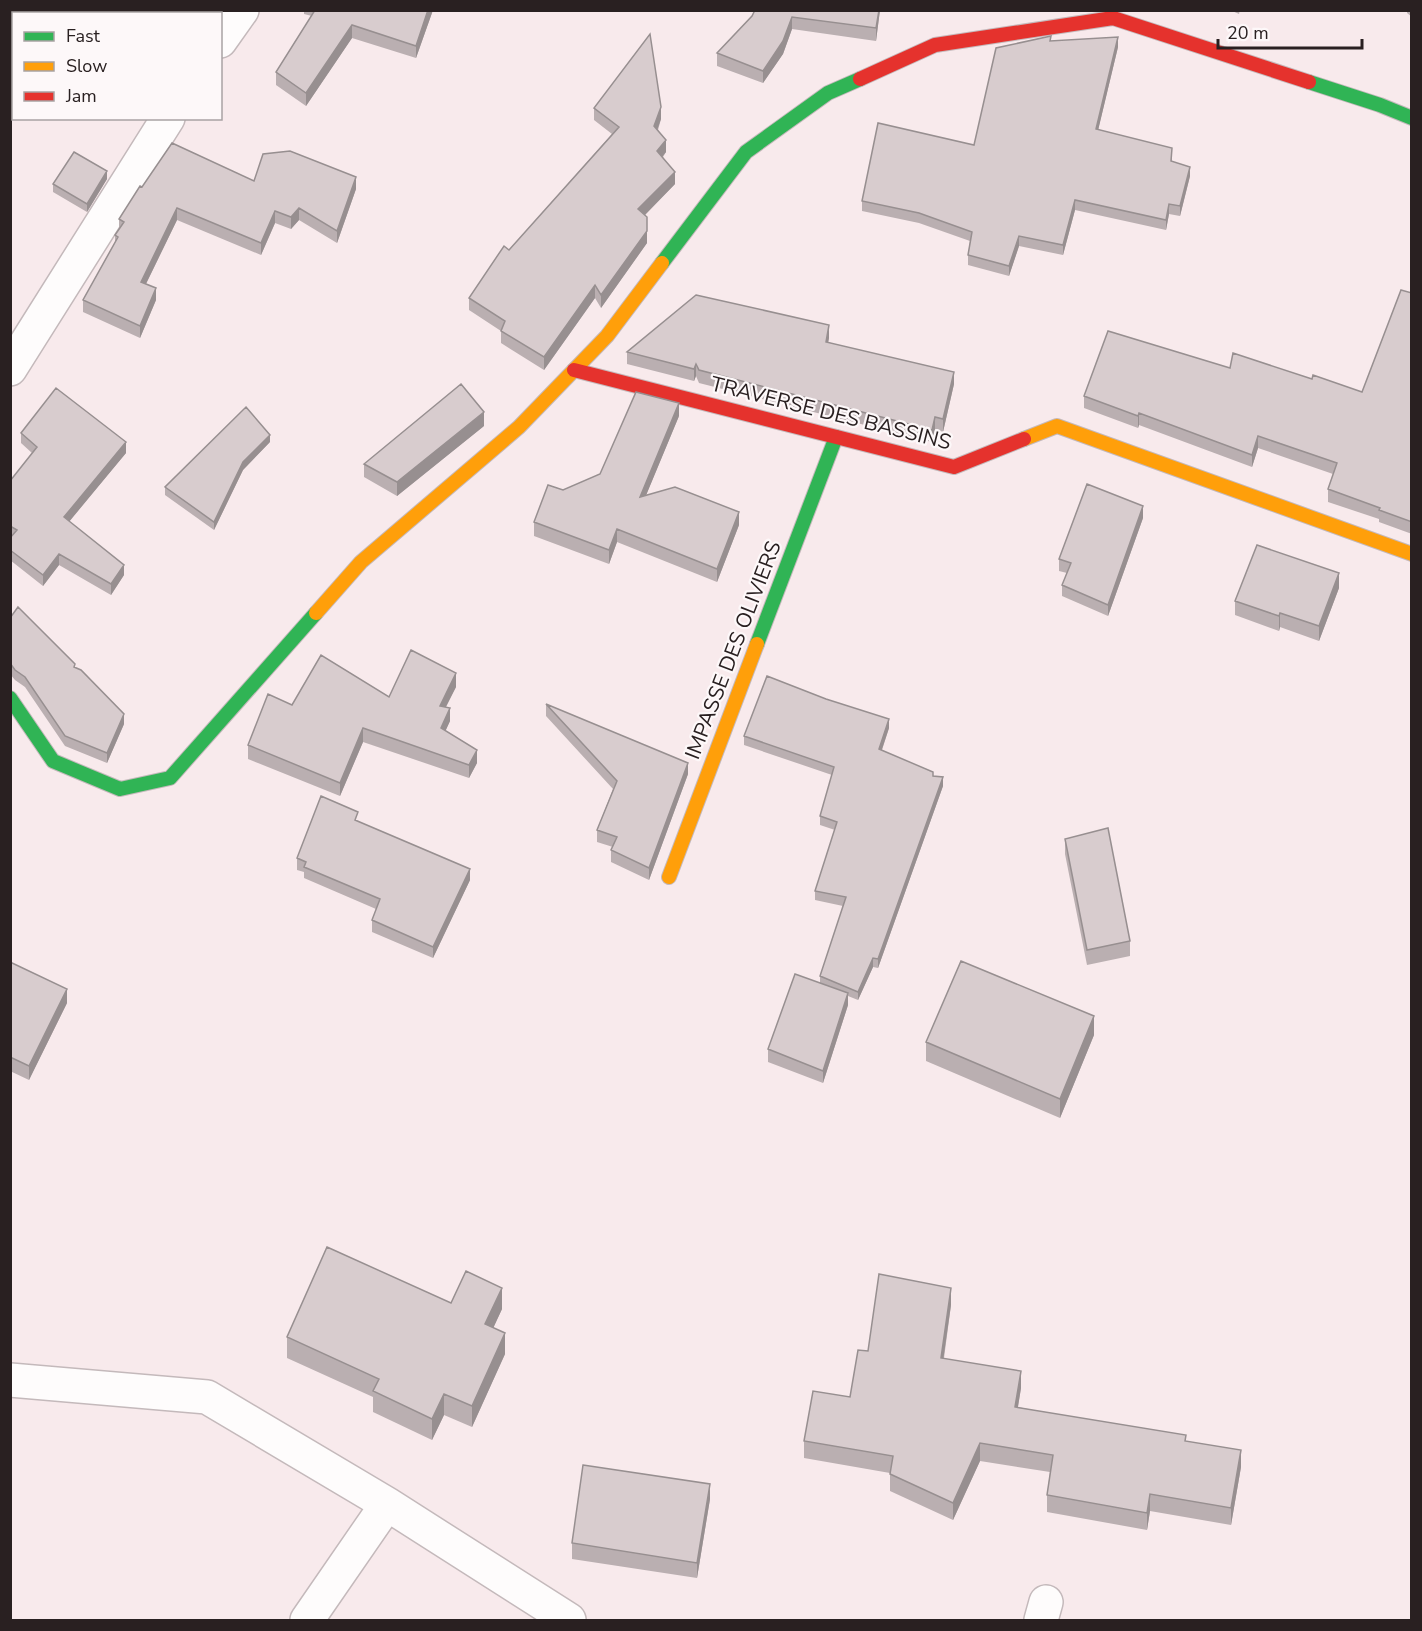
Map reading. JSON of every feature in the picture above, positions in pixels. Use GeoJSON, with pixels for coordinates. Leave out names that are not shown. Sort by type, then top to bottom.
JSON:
{"type":"FeatureCollection","features":[{"type":"Feature","properties":{"kind":"street"},"geometry":{"type":"LineString","coordinates":[[222,39],[242,10]]}},
{"type":"Feature","properties":{"kind":"street"},"geometry":{"type":"LineString","coordinates":[[10,698],[53,761],[120,789],[170,778],[361,561],[519,427],[607,336],[746,152],[828,93],[935,45],[1113,18],[1380,105],[1412,118]]}},
{"type":"Feature","properties":{"kind":"street"},"geometry":{"type":"LineString","coordinates":[[10,369],[167,120]]}},
{"type":"Feature","properties":{"kind":"street","name":"TRAVERSE DES BASSINS"},"geometry":{"type":"LineString","coordinates":[[574,370],[954,467],[1057,426],[1412,554]]}},
{"type":"Feature","properties":{"kind":"street","name":"IMPASSE DES OLIVIERS"},"geometry":{"type":"LineString","coordinates":[[669,877],[836,437]]}},
{"type":"Feature","properties":{"kind":"street"},"geometry":{"type":"LineString","coordinates":[[10,1380],[207,1397],[387,1504],[569,1620]]}},
{"type":"Feature","properties":{"kind":"street"},"geometry":{"type":"LineString","coordinates":[[307,1620],[387,1504]]}},
{"type":"Feature","properties":{"kind":"building"},"geometry":{"type":"Polygon","coordinates":[[[23,10],[60,10],[63,12],[22,12],[23,10]]]}},
{"type":"Feature","properties":{"kind":"building"},"geometry":{"type":"Polygon","coordinates":[[[315,10],[428,10],[416,46],[352,25],[306,93],[276,72],[315,10]]]}},
{"type":"Feature","properties":{"kind":"building"},"geometry":{"type":"Polygon","coordinates":[[[755,10],[879,10],[876,28],[792,17],[783,41],[763,71],[717,53],[755,10]]]}},
{"type":"Feature","properties":{"kind":"building"},"geometry":{"type":"Polygon","coordinates":[[[12,30],[12,47],[10,46],[12,30]]]}},
{"type":"Feature","properties":{"kind":"building"},"geometry":{"type":"Polygon","coordinates":[[[650,34],[661,107],[654,126],[666,140],[657,151],[675,172],[638,209],[647,217],[647,231],[601,295],[595,285],[544,357],[501,331],[505,321],[469,298],[504,246],[509,250],[619,127],[594,108],[650,34]]]}},
{"type":"Feature","properties":{"kind":"building"},"geometry":{"type":"Polygon","coordinates":[[[1051,36],[1050,41],[1118,37],[1096,129],[1172,148],[1171,161],[1190,167],[1180,206],[1169,204],[1166,220],[1075,200],[1063,245],[1019,236],[1009,266],[968,255],[972,232],[919,213],[862,201],[878,123],[974,145],[996,48],[1051,36]]]}},
{"type":"Feature","properties":{"kind":"building"},"geometry":{"type":"Polygon","coordinates":[[[172,143],[254,181],[263,154],[290,151],[356,177],[337,231],[299,208],[291,217],[275,211],[261,243],[177,208],[141,282],[156,288],[140,326],[83,300],[118,237],[115,235],[124,222],[119,219],[172,143]]]}},
{"type":"Feature","properties":{"kind":"building"},"geometry":{"type":"Polygon","coordinates":[[[74,152],[107,171],[87,204],[53,184],[74,152]]]}},
{"type":"Feature","properties":{"kind":"building"},"geometry":{"type":"Polygon","coordinates":[[[1401,290],[1412,293],[1412,522],[1328,489],[1337,463],[1258,436],[1252,455],[1139,413],[1138,416],[1084,396],[1108,331],[1230,368],[1233,353],[1312,379],[1313,375],[1362,392],[1401,290]]]}},
{"type":"Feature","properties":{"kind":"building"},"geometry":{"type":"Polygon","coordinates":[[[696,295],[829,325],[826,342],[954,372],[943,419],[935,417],[932,430],[699,370],[696,364],[694,369],[627,352],[696,295]]]}},
{"type":"Feature","properties":{"kind":"building"},"geometry":{"type":"Polygon","coordinates":[[[461,384],[484,412],[397,482],[364,464],[461,384]]]}},
{"type":"Feature","properties":{"kind":"building"},"geometry":{"type":"Polygon","coordinates":[[[56,388],[126,442],[64,517],[124,565],[111,584],[59,554],[43,575],[10,550],[10,538],[17,530],[10,526],[10,481],[37,447],[21,433],[56,388]]]}},
{"type":"Feature","properties":{"kind":"building"},"geometry":{"type":"Polygon","coordinates":[[[636,392],[679,403],[640,497],[675,487],[739,512],[717,569],[617,529],[609,550],[534,522],[548,485],[563,490],[600,474],[636,392]]]}},
{"type":"Feature","properties":{"kind":"building"},"geometry":{"type":"Polygon","coordinates":[[[246,407],[270,435],[243,462],[214,522],[165,487],[246,407]]]}},
{"type":"Feature","properties":{"kind":"building"},"geometry":{"type":"Polygon","coordinates":[[[1087,484],[1143,506],[1108,605],[1062,585],[1071,563],[1059,559],[1087,484]]]}},
{"type":"Feature","properties":{"kind":"building"},"geometry":{"type":"Polygon","coordinates":[[[1257,545],[1339,573],[1319,626],[1280,613],[1279,616],[1235,601],[1257,545]]]}},
{"type":"Feature","properties":{"kind":"building"},"geometry":{"type":"Polygon","coordinates":[[[18,607],[75,664],[74,667],[81,670],[124,714],[107,753],[65,736],[25,677],[10,663],[10,618],[18,607]]]}},
{"type":"Feature","properties":{"kind":"building"},"geometry":{"type":"Polygon","coordinates":[[[411,650],[456,673],[440,706],[450,708],[441,728],[477,750],[469,765],[363,728],[340,783],[248,745],[268,694],[292,705],[321,655],[389,697],[411,650]]]}},
{"type":"Feature","properties":{"kind":"building"},"geometry":{"type":"Polygon","coordinates":[[[767,676],[826,699],[889,719],[879,749],[933,772],[933,776],[943,777],[878,959],[873,958],[858,992],[820,976],[846,897],[815,891],[837,822],[820,816],[834,767],[744,736],[767,676]]]}},
{"type":"Feature","properties":{"kind":"building"},"geometry":{"type":"Polygon","coordinates":[[[546,704],[688,763],[649,868],[611,850],[617,837],[597,830],[617,781],[546,704]]]}},
{"type":"Feature","properties":{"kind":"building"},"geometry":{"type":"Polygon","coordinates":[[[321,796],[358,812],[355,820],[470,869],[433,947],[372,920],[380,899],[304,867],[306,862],[297,858],[321,796]]]}},
{"type":"Feature","properties":{"kind":"building"},"geometry":{"type":"Polygon","coordinates":[[[1108,828],[1130,941],[1087,950],[1065,839],[1108,828]]]}},
{"type":"Feature","properties":{"kind":"building"},"geometry":{"type":"Polygon","coordinates":[[[961,961],[1094,1016],[1060,1099],[926,1042],[961,961]]]}},
{"type":"Feature","properties":{"kind":"building"},"geometry":{"type":"Polygon","coordinates":[[[10,962],[67,989],[29,1066],[10,1057],[10,962]]]}},
{"type":"Feature","properties":{"kind":"building"},"geometry":{"type":"Polygon","coordinates":[[[795,974],[848,993],[823,1071],[768,1049],[795,974]]]}},
{"type":"Feature","properties":{"kind":"building"},"geometry":{"type":"Polygon","coordinates":[[[327,1247],[451,1303],[466,1271],[502,1288],[485,1324],[505,1333],[472,1406],[444,1394],[432,1419],[373,1391],[379,1379],[287,1337],[327,1247]]]}},
{"type":"Feature","properties":{"kind":"building"},"geometry":{"type":"Polygon","coordinates":[[[879,1274],[951,1288],[941,1358],[1021,1371],[1015,1407],[1186,1435],[1185,1441],[1241,1450],[1231,1508],[1150,1494],[1147,1513],[1047,1495],[1053,1455],[980,1443],[953,1503],[890,1474],[893,1456],[804,1441],[813,1391],[850,1397],[858,1350],[868,1351],[879,1274]]]}},
{"type":"Feature","properties":{"kind":"building"},"geometry":{"type":"Polygon","coordinates":[[[583,1465],[710,1484],[697,1563],[572,1543],[583,1465]]]}},
{"type":"Feature","properties":{"kind":"traffic: fast"},"geometry":{"type":"LineString","coordinates":[[662,263],[746,152],[828,93],[860,79]]}},
{"type":"Feature","properties":{"kind":"traffic: fast"},"geometry":{"type":"LineString","coordinates":[[1309,82],[1412,118]]}},
{"type":"Feature","properties":{"kind":"traffic: fast"},"geometry":{"type":"LineString","coordinates":[[757,644],[836,437]]}},
{"type":"Feature","properties":{"kind":"traffic: fast"},"geometry":{"type":"LineString","coordinates":[[10,698],[53,761],[120,789],[170,778],[316,613]]}},
{"type":"Feature","properties":{"kind":"traffic: slow"},"geometry":{"type":"LineString","coordinates":[[316,613],[361,562],[519,427],[607,336],[662,263]]}},
{"type":"Feature","properties":{"kind":"traffic: slow"},"geometry":{"type":"LineString","coordinates":[[1024,439],[1057,426],[1412,554]]}},
{"type":"Feature","properties":{"kind":"traffic: slow"},"geometry":{"type":"LineString","coordinates":[[669,877],[757,644]]}},
{"type":"Feature","properties":{"kind":"traffic: jam"},"geometry":{"type":"LineString","coordinates":[[860,79],[935,45],[1113,18],[1309,82]]}},
{"type":"Feature","properties":{"kind":"traffic: jam"},"geometry":{"type":"LineString","coordinates":[[574,370],[954,467],[1024,439]]}}]}
